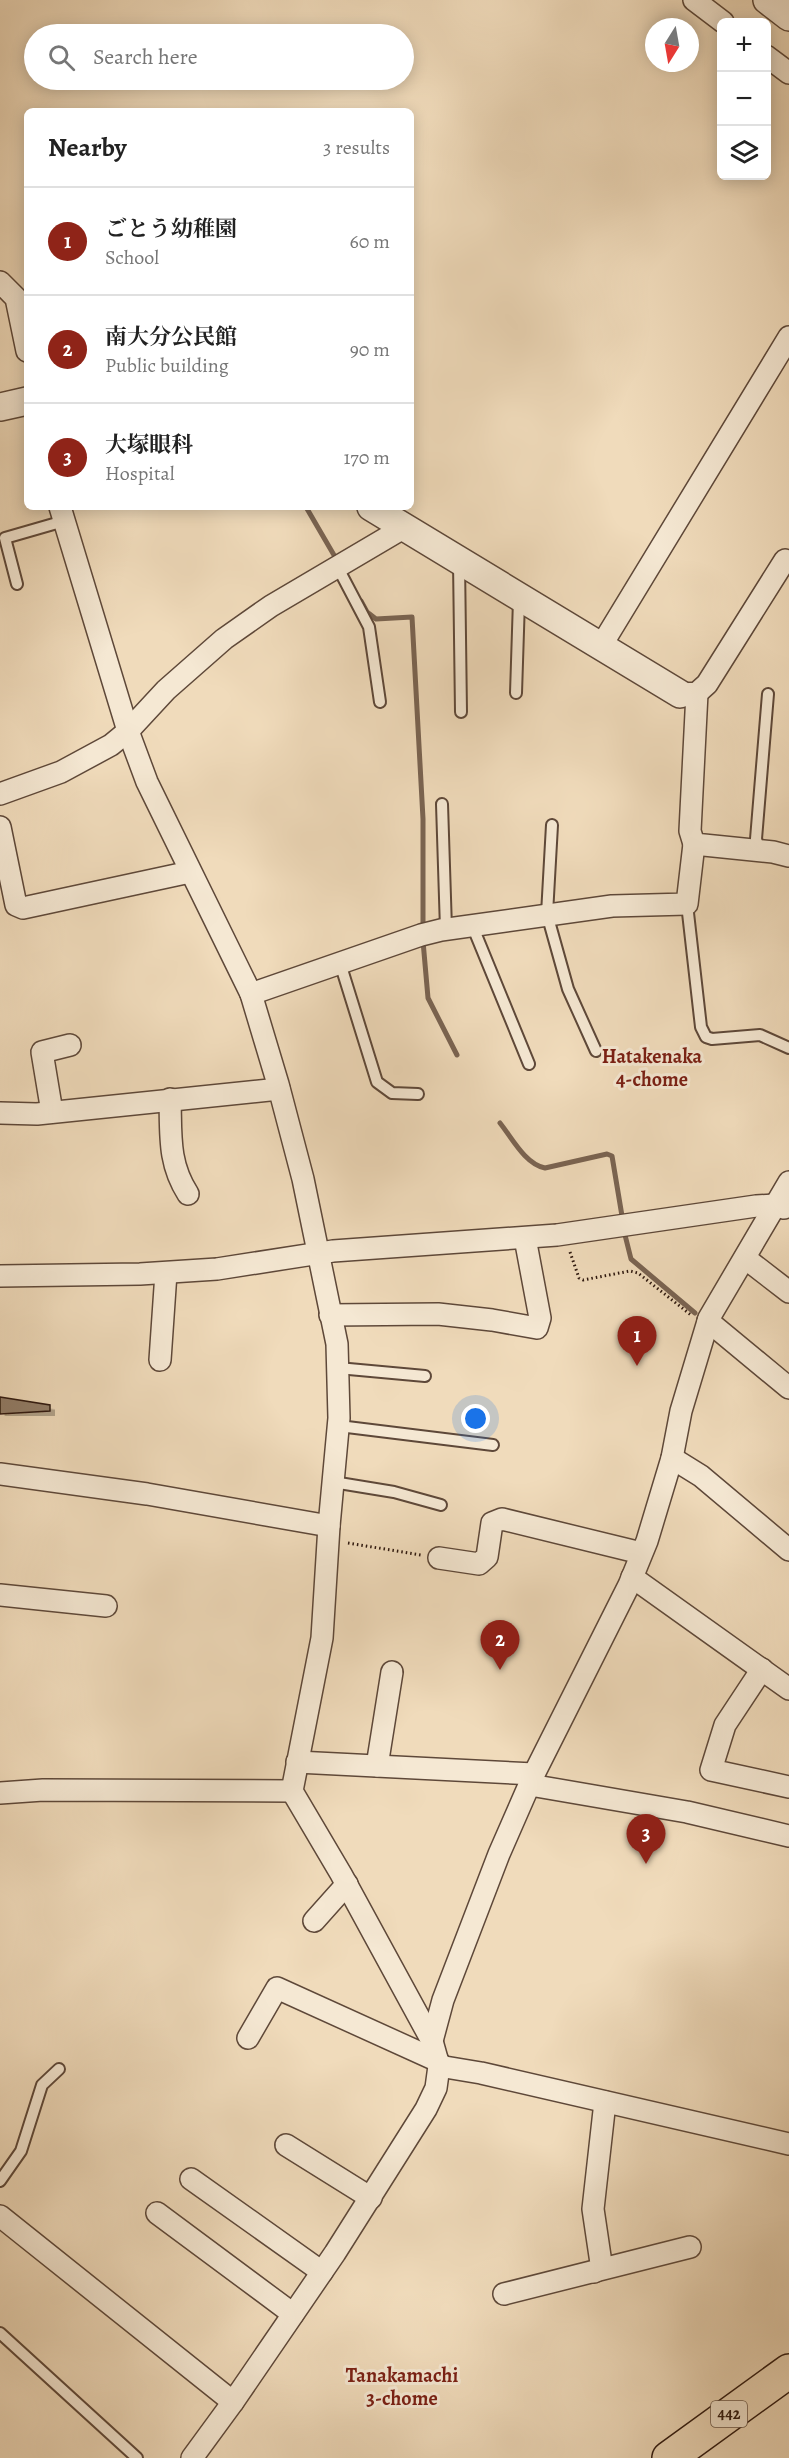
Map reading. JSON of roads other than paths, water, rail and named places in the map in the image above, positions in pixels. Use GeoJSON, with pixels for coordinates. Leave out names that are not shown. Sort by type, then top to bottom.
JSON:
{"type":"FeatureCollection","features":[{"type":"Feature","properties":{"kind":"highway","name":"442"},"geometry":{"type":"LineString","coordinates":[[669,2458],[789,2371]]}},
{"type":"Feature","properties":{"kind":"street"},"geometry":{"type":"LineString","coordinates":[[694,0],[718,18]]}},
{"type":"Feature","properties":{"kind":"street"},"geometry":{"type":"LineString","coordinates":[[767,0],[789,17]]}},
{"type":"Feature","properties":{"kind":"street"},"geometry":{"type":"LineString","coordinates":[[771,60],[789,73]]}},
{"type":"Feature","properties":{"kind":"street"},"geometry":{"type":"LineString","coordinates":[[0,282],[16,298],[24,337]]}},
{"type":"Feature","properties":{"kind":"street"},"geometry":{"type":"LineString","coordinates":[[601,646],[789,337]]}},
{"type":"Feature","properties":{"kind":"street"},"geometry":{"type":"LineString","coordinates":[[0,407],[24,402]]}},
{"type":"Feature","properties":{"kind":"street"},"geometry":{"type":"LineString","coordinates":[[376,510],[601,646],[689,693]]}},
{"type":"Feature","properties":{"kind":"street"},"geometry":{"type":"LineString","coordinates":[[62,514],[128,731],[147,782],[251,994],[303,1179],[316,1254],[337,1344],[339,1426],[322,1638],[292,1791],[347,1884],[436,2056]]}},
{"type":"Feature","properties":{"kind":"street"},"geometry":{"type":"LineString","coordinates":[[0,794],[61,772],[111,745],[128,731],[166,690],[224,639],[271,606],[405,527]]}},
{"type":"Feature","properties":{"kind":"street"},"geometry":{"type":"LineString","coordinates":[[689,693],[708,684],[785,560],[789,562]]}},
{"type":"Feature","properties":{"kind":"street"},"geometry":{"type":"LineString","coordinates":[[251,994],[421,935],[446,929],[612,906],[687,903],[694,844],[690,831],[689,693]]}},
{"type":"Feature","properties":{"kind":"street"},"geometry":{"type":"LineString","coordinates":[[0,827],[16,905],[23,908],[190,872]]}},
{"type":"Feature","properties":{"kind":"street"},"geometry":{"type":"LineString","coordinates":[[694,844],[789,856]]}},
{"type":"Feature","properties":{"kind":"street"},"geometry":{"type":"LineString","coordinates":[[52,1112],[42,1052],[70,1045]]}},
{"type":"Feature","properties":{"kind":"street"},"geometry":{"type":"LineString","coordinates":[[0,1113],[52,1112],[279,1089]]}},
{"type":"Feature","properties":{"kind":"street"},"geometry":{"type":"LineString","coordinates":[[170,1099],[173,1159],[177,1176],[188,1194]]}},
{"type":"Feature","properties":{"kind":"street"},"geometry":{"type":"LineString","coordinates":[[192,2458],[233,2402],[371,2198],[426,2109],[436,2088],[436,2056],[443,2000],[494,1866],[532,1780],[642,1553],[672,1458],[681,1411],[707,1325],[745,1258],[782,1208],[789,1182]]}},
{"type":"Feature","properties":{"kind":"street"},"geometry":{"type":"LineString","coordinates":[[0,1276],[217,1269],[316,1254],[382,1247],[525,1238],[745,1208],[782,1208]]}},
{"type":"Feature","properties":{"kind":"street"},"geometry":{"type":"LineString","coordinates":[[330,1315],[438,1314],[537,1328],[540,1318],[525,1238]]}},
{"type":"Feature","properties":{"kind":"street"},"geometry":{"type":"LineString","coordinates":[[745,1258],[789,1292]]}},
{"type":"Feature","properties":{"kind":"street"},"geometry":{"type":"LineString","coordinates":[[160,1360],[166,1272]]}},
{"type":"Feature","properties":{"kind":"street"},"geometry":{"type":"LineString","coordinates":[[707,1325],[789,1388]]}},
{"type":"Feature","properties":{"kind":"street"},"geometry":{"type":"LineString","coordinates":[[672,1458],[701,1476],[789,1550]]}},
{"type":"Feature","properties":{"kind":"street"},"geometry":{"type":"LineString","coordinates":[[0,1474],[147,1494],[329,1533]]}},
{"type":"Feature","properties":{"kind":"street"},"geometry":{"type":"LineString","coordinates":[[439,1558],[474,1565],[484,1561],[487,1557],[492,1522],[502,1519],[642,1553]]}},
{"type":"Feature","properties":{"kind":"street"},"geometry":{"type":"LineString","coordinates":[[632,1577],[789,1689]]}},
{"type":"Feature","properties":{"kind":"street"},"geometry":{"type":"LineString","coordinates":[[0,1595],[106,1606]]}},
{"type":"Feature","properties":{"kind":"street"},"geometry":{"type":"LineString","coordinates":[[762,1669],[725,1725],[711,1770],[789,1787]]}},
{"type":"Feature","properties":{"kind":"street"},"geometry":{"type":"LineString","coordinates":[[377,1766],[392,1672]]}},
{"type":"Feature","properties":{"kind":"street"},"geometry":{"type":"LineString","coordinates":[[297,1762],[377,1766],[532,1780],[789,1836]]}},
{"type":"Feature","properties":{"kind":"street"},"geometry":{"type":"LineString","coordinates":[[0,1793],[55,1790],[292,1791]]}},
{"type":"Feature","properties":{"kind":"street"},"geometry":{"type":"LineString","coordinates":[[314,1922],[347,1884]]}},
{"type":"Feature","properties":{"kind":"street"},"geometry":{"type":"LineString","coordinates":[[248,2038],[277,1988],[436,2056],[605,2102],[789,2144]]}},
{"type":"Feature","properties":{"kind":"street"},"geometry":{"type":"LineString","coordinates":[[594,2272],[599,2269],[601,2263],[593,2210],[605,2102]]}},
{"type":"Feature","properties":{"kind":"street"},"geometry":{"type":"LineString","coordinates":[[286,2145],[371,2198]]}},
{"type":"Feature","properties":{"kind":"street"},"geometry":{"type":"LineString","coordinates":[[191,2179],[322,2272]]}},
{"type":"Feature","properties":{"kind":"street"},"geometry":{"type":"LineString","coordinates":[[158,2213],[293,2314]]}},
{"type":"Feature","properties":{"kind":"street"},"geometry":{"type":"LineString","coordinates":[[0,2216],[233,2402]]}},
{"type":"Feature","properties":{"kind":"street"},"geometry":{"type":"LineString","coordinates":[[504,2294],[690,2247]]}},
{"type":"Feature","properties":{"kind":"lane"},"geometry":{"type":"LineString","coordinates":[[17,584],[5,538],[62,514]]}},
{"type":"Feature","properties":{"kind":"lane"},"geometry":{"type":"LineString","coordinates":[[459,560],[461,712]]}},
{"type":"Feature","properties":{"kind":"lane"},"geometry":{"type":"LineString","coordinates":[[337,566],[369,627],[380,702]]}},
{"type":"Feature","properties":{"kind":"lane"},"geometry":{"type":"LineString","coordinates":[[516,693],[519,596]]}},
{"type":"Feature","properties":{"kind":"lane"},"geometry":{"type":"LineString","coordinates":[[760,851],[756,839],[768,694]]}},
{"type":"Feature","properties":{"kind":"lane"},"geometry":{"type":"LineString","coordinates":[[442,804],[446,929]]}},
{"type":"Feature","properties":{"kind":"lane"},"geometry":{"type":"LineString","coordinates":[[552,825],[547,914],[568,989],[596,1051]]}},
{"type":"Feature","properties":{"kind":"lane"},"geometry":{"type":"LineString","coordinates":[[687,903],[701,1026],[706,1037],[712,1039],[760,1035],[789,1048]]}},
{"type":"Feature","properties":{"kind":"lane"},"geometry":{"type":"LineString","coordinates":[[472,925],[529,1064]]}},
{"type":"Feature","properties":{"kind":"lane"},"geometry":{"type":"LineString","coordinates":[[340,963],[377,1082],[392,1093],[418,1094]]}},
{"type":"Feature","properties":{"kind":"lane"},"geometry":{"type":"LineString","coordinates":[[338,1368],[425,1376]]}},
{"type":"Feature","properties":{"kind":"lane"},"geometry":{"type":"LineString","coordinates":[[339,1426],[493,1445]]}},
{"type":"Feature","properties":{"kind":"lane"},"geometry":{"type":"LineString","coordinates":[[333,1482],[394,1492],[441,1505]]}},
{"type":"Feature","properties":{"kind":"lane"},"geometry":{"type":"LineString","coordinates":[[0,2181],[21,2151],[42,2085],[59,2069]]}},
{"type":"Feature","properties":{"kind":"lane"},"geometry":{"type":"LineString","coordinates":[[0,2333],[136,2458]]}},
{"type":"Feature","properties":{"kind":"waterway"},"geometry":{"type":"LineString","coordinates":[[308,510],[338,562]]}},
{"type":"Feature","properties":{"kind":"waterway"},"geometry":{"type":"LineString","coordinates":[[361,601],[367,612],[376,619],[412,617],[423,819],[423,928]]}},
{"type":"Feature","properties":{"kind":"waterway"},"geometry":{"type":"LineString","coordinates":[[423,941],[428,998],[457,1055]]}},
{"type":"Feature","properties":{"kind":"waterway"},"geometry":{"type":"LineString","coordinates":[[500,1123],[525,1156],[538,1166],[545,1168],[607,1154],[612,1156],[623,1222]]}},
{"type":"Feature","properties":{"kind":"waterway"},"geometry":{"type":"LineString","coordinates":[[624,1231],[631,1259],[695,1313]]}},
{"type":"Feature","properties":{"kind":"place","name":"ごとう幼稚園"},"geometry":{"type":"Point","coordinates":[637,1366]}},
{"type":"Feature","properties":{"kind":"place","name":"南大分公民館"},"geometry":{"type":"Point","coordinates":[500,1670]}},
{"type":"Feature","properties":{"kind":"place","name":"大塚眼科"},"geometry":{"type":"Point","coordinates":[646,1864]}},
{"type":"Feature","properties":{"kind":"district","name":"Hatakenaka 4-chome"},"geometry":{"type":"Point","coordinates":[652,1068]}},
{"type":"Feature","properties":{"kind":"district","name":"Tanakamachi 3-chome"},"geometry":{"type":"Point","coordinates":[402,2386]}}]}
